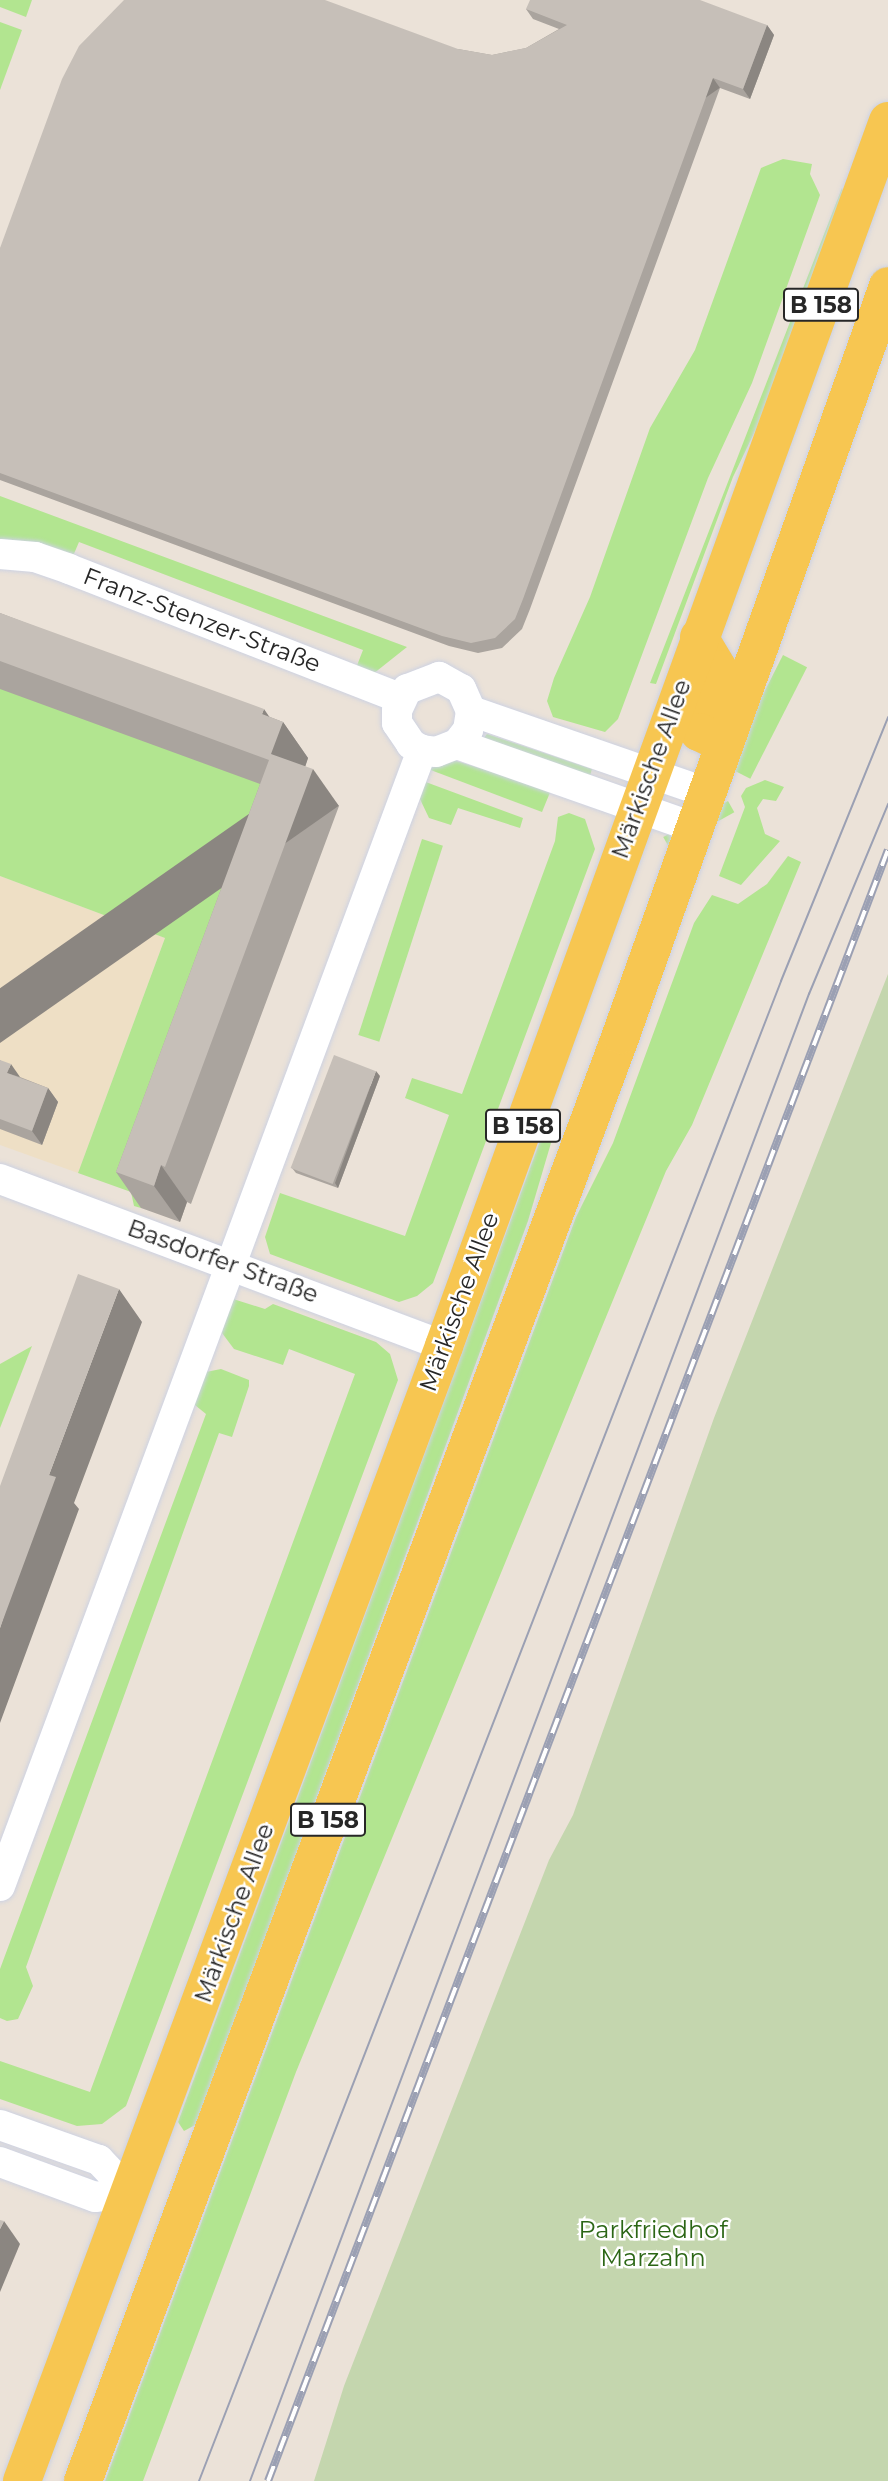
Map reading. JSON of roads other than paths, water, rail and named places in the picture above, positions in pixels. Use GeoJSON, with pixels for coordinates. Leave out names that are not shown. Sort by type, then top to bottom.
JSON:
{"type":"FeatureCollection","features":[{"type":"Feature","properties":{"kind":"main road","name":"Märkische Allee"},"geometry":{"type":"LineString","coordinates":[[22,2481],[444,1346],[636,808],[888,121]]}},
{"type":"Feature","properties":{"kind":"main road","name":"B 158"},"geometry":{"type":"LineString","coordinates":[[83,2481],[701,811],[888,286]]}},
{"type":"Feature","properties":{"kind":"main road"},"geometry":{"type":"LineString","coordinates":[[699,637],[718,669],[699,732],[724,744]]}},
{"type":"Feature","properties":{"kind":"main road"},"geometry":{"type":"LineString","coordinates":[[130,2193],[183,2210]]}},
{"type":"Feature","properties":{"kind":"street","name":"Franz-Stenzer-Straße"},"geometry":{"type":"LineString","coordinates":[[0,554],[35,557],[94,578],[400,698]]}},
{"type":"Feature","properties":{"kind":"street"},"geometry":{"type":"LineString","coordinates":[[439,677],[461,689],[471,711],[468,730],[457,744],[436,752],[422,750],[402,734],[397,723],[400,698],[416,682],[439,677]]}},
{"type":"Feature","properties":{"kind":"street"},"geometry":{"type":"LineString","coordinates":[[471,711],[649,773],[701,811]]}},
{"type":"Feature","properties":{"kind":"street"},"geometry":{"type":"LineString","coordinates":[[457,744],[636,808],[701,811]]}},
{"type":"Feature","properties":{"kind":"street"},"geometry":{"type":"LineString","coordinates":[[0,1886],[422,750]]}},
{"type":"Feature","properties":{"kind":"street","name":"Basdorfer Straße"},"geometry":{"type":"LineString","coordinates":[[0,1180],[231,1263],[444,1346]]}},
{"type":"Feature","properties":{"kind":"street"},"geometry":{"type":"LineString","coordinates":[[0,2125],[99,2160],[130,2193]]}},
{"type":"Feature","properties":{"kind":"street"},"geometry":{"type":"LineString","coordinates":[[0,2162],[94,2197],[130,2193]]}},
{"type":"Feature","properties":{"kind":"tram line"},"geometry":{"type":"LineString","coordinates":[[199,2481],[781,981],[888,717]]}},
{"type":"Feature","properties":{"kind":"tram line"},"geometry":{"type":"LineString","coordinates":[[250,2481],[809,994],[888,804]]}},
{"type":"Feature","properties":{"kind":"railway"},"geometry":{"type":"LineString","coordinates":[[268,2481],[888,850]]}},
{"type":"Feature","properties":{"kind":"park label","name":"Parkfriedhof Marzahn"},"geometry":{"type":"Point","coordinates":[653,2244]}}]}
